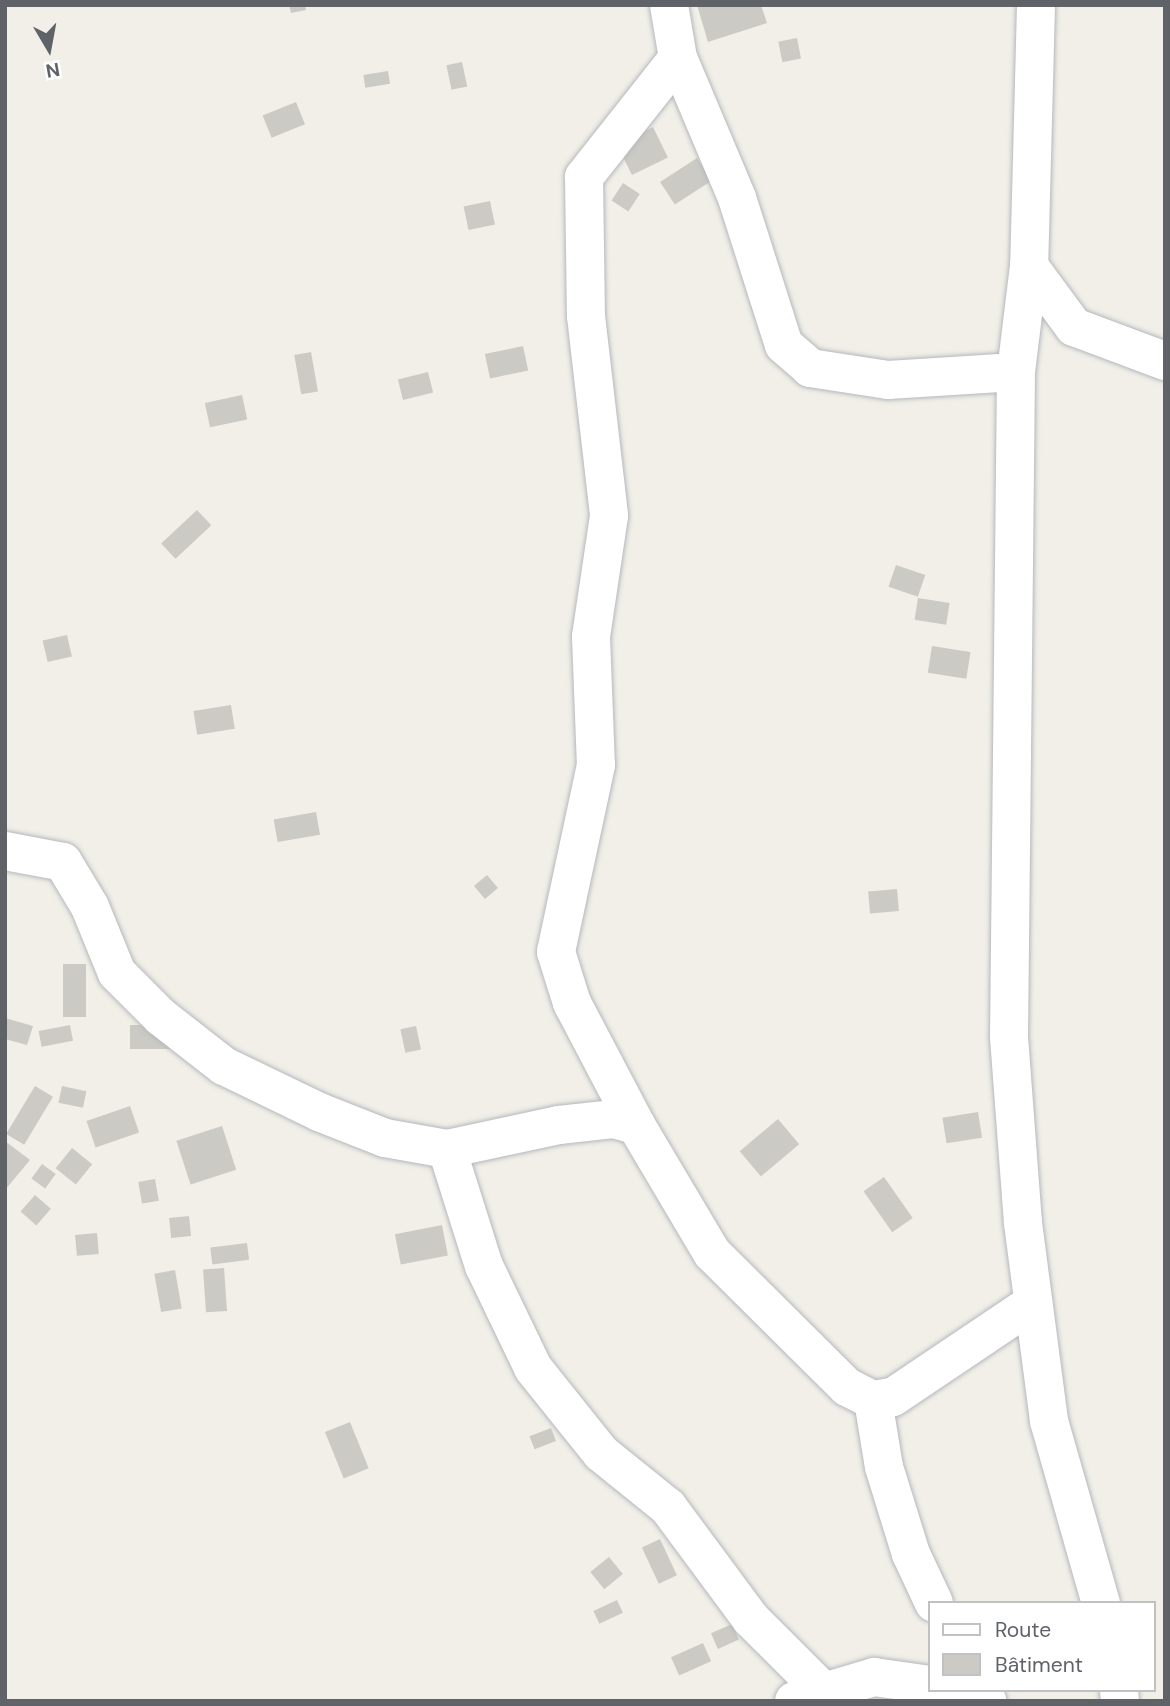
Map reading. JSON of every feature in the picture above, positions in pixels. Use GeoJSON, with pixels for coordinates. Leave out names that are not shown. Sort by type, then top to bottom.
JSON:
{"type":"FeatureCollection","features":[{"type":"Feature","properties":{"kind":"street"},"geometry":{"type":"LineString","coordinates":[[669,5],[678,58],[737,198],[784,345],[810,368],[888,380],[1016,372]]}},
{"type":"Feature","properties":{"kind":"street"},"geometry":{"type":"LineString","coordinates":[[1036,5],[1029,266],[1016,372],[1009,1037],[1033,1303],[1049,1421],[1100,1601]]}},
{"type":"Feature","properties":{"kind":"street"},"geometry":{"type":"LineString","coordinates":[[678,58],[584,177],[586,316],[609,516],[591,637],[596,765],[556,952],[572,1003],[636,1125],[712,1252],[838,1378],[873,1400],[892,1397],[929,1375],[1033,1303]]}},
{"type":"Feature","properties":{"kind":"street"},"geometry":{"type":"LineString","coordinates":[[1029,266],[1074,327],[1165,361]]}},
{"type":"Feature","properties":{"kind":"street"},"geometry":{"type":"LineString","coordinates":[[5,851],[63,862],[90,907],[117,973],[161,1017],[224,1066],[319,1112],[385,1138],[447,1149],[559,1125],[613,1119],[636,1125]]}},
{"type":"Feature","properties":{"kind":"street"},"geometry":{"type":"LineString","coordinates":[[447,1149],[484,1266],[533,1368],[601,1453],[668,1507],[808,1695],[874,1677],[928,1685]]}},
{"type":"Feature","properties":{"kind":"street"},"geometry":{"type":"LineString","coordinates":[[873,1400],[884,1466],[911,1554],[933,1601]]}},
{"type":"Feature","properties":{"kind":"street"},"geometry":{"type":"LineString","coordinates":[[955,1692],[989,1701]]}},
{"type":"Feature","properties":{"kind":"building"},"geometry":{"type":"Polygon","coordinates":[[[289,5],[305,5],[306,10],[291,13],[289,5]]]}},
{"type":"Feature","properties":{"kind":"building"},"geometry":{"type":"Polygon","coordinates":[[[697,5],[761,5],[767,23],[708,42],[697,5]]]}},
{"type":"Feature","properties":{"kind":"building"},"geometry":{"type":"Polygon","coordinates":[[[797,38],[801,59],[782,62],[778,42],[797,38]]]}},
{"type":"Feature","properties":{"kind":"building"},"geometry":{"type":"Polygon","coordinates":[[[462,62],[467,86],[452,90],[446,65],[462,62]]]}},
{"type":"Feature","properties":{"kind":"building"},"geometry":{"type":"Polygon","coordinates":[[[388,71],[390,84],[365,88],[363,75],[388,71]]]}},
{"type":"Feature","properties":{"kind":"building"},"geometry":{"type":"Polygon","coordinates":[[[296,102],[305,124],[272,138],[263,115],[296,102]]]}},
{"type":"Feature","properties":{"kind":"building"},"geometry":{"type":"Polygon","coordinates":[[[653,127],[668,158],[632,175],[617,145],[653,127]]]}},
{"type":"Feature","properties":{"kind":"building"},"geometry":{"type":"Polygon","coordinates":[[[697,158],[712,181],[675,205],[660,182],[697,158]]]}},
{"type":"Feature","properties":{"kind":"building"},"geometry":{"type":"Polygon","coordinates":[[[623,183],[640,194],[628,212],[612,201],[623,183]]]}},
{"type":"Feature","properties":{"kind":"building"},"geometry":{"type":"Polygon","coordinates":[[[490,201],[495,224],[469,230],[464,207],[490,201]]]}},
{"type":"Feature","properties":{"kind":"building"},"geometry":{"type":"Polygon","coordinates":[[[523,346],[528,370],[490,379],[485,354],[523,346]]]}},
{"type":"Feature","properties":{"kind":"building"},"geometry":{"type":"Polygon","coordinates":[[[311,352],[318,391],[301,394],[294,355],[311,352]]]}},
{"type":"Feature","properties":{"kind":"building"},"geometry":{"type":"Polygon","coordinates":[[[428,372],[433,392],[403,400],[398,379],[428,372]]]}},
{"type":"Feature","properties":{"kind":"building"},"geometry":{"type":"Polygon","coordinates":[[[242,395],[247,419],[210,427],[205,403],[242,395]]]}},
{"type":"Feature","properties":{"kind":"building"},"geometry":{"type":"Polygon","coordinates":[[[197,510],[211,525],[175,559],[161,543],[197,510]]]}},
{"type":"Feature","properties":{"kind":"building"},"geometry":{"type":"Polygon","coordinates":[[[896,565],[925,575],[918,597],[889,587],[896,565]]]}},
{"type":"Feature","properties":{"kind":"building"},"geometry":{"type":"Polygon","coordinates":[[[918,598],[950,603],[946,625],[915,620],[918,598]]]}},
{"type":"Feature","properties":{"kind":"building"},"geometry":{"type":"Polygon","coordinates":[[[67,635],[72,656],[48,662],[43,641],[67,635]]]}},
{"type":"Feature","properties":{"kind":"building"},"geometry":{"type":"Polygon","coordinates":[[[932,646],[971,652],[966,679],[928,673],[932,646]]]}},
{"type":"Feature","properties":{"kind":"building"},"geometry":{"type":"Polygon","coordinates":[[[231,705],[235,729],[197,735],[193,711],[231,705]]]}},
{"type":"Feature","properties":{"kind":"building"},"geometry":{"type":"Polygon","coordinates":[[[316,812],[320,835],[278,842],[274,819],[316,812]]]}},
{"type":"Feature","properties":{"kind":"building"},"geometry":{"type":"Polygon","coordinates":[[[487,875],[498,888],[485,899],[474,886],[487,875]]]}},
{"type":"Feature","properties":{"kind":"building"},"geometry":{"type":"Polygon","coordinates":[[[897,889],[899,911],[870,913],[868,892],[897,889]]]}},
{"type":"Feature","properties":{"kind":"building"},"geometry":{"type":"Polygon","coordinates":[[[63,964],[86,964],[86,1017],[63,1017],[63,964]]]}},
{"type":"Feature","properties":{"kind":"building"},"geometry":{"type":"Polygon","coordinates":[[[5,1018],[33,1026],[27,1045],[5,1039],[5,1018]]]}},
{"type":"Feature","properties":{"kind":"building"},"geometry":{"type":"Polygon","coordinates":[[[70,1025],[73,1041],[42,1047],[39,1031],[70,1025]]]}},
{"type":"Feature","properties":{"kind":"building"},"geometry":{"type":"Polygon","coordinates":[[[130,1025],[173,1025],[173,1049],[130,1049],[130,1025]]]}},
{"type":"Feature","properties":{"kind":"building"},"geometry":{"type":"Polygon","coordinates":[[[416,1026],[421,1049],[405,1053],[400,1029],[416,1026]]]}},
{"type":"Feature","properties":{"kind":"building"},"geometry":{"type":"Polygon","coordinates":[[[35,1086],[53,1097],[24,1145],[6,1134],[35,1086]]]}},
{"type":"Feature","properties":{"kind":"building"},"geometry":{"type":"Polygon","coordinates":[[[62,1086],[86,1091],[83,1108],[58,1103],[62,1086]]]}},
{"type":"Feature","properties":{"kind":"building"},"geometry":{"type":"Polygon","coordinates":[[[130,1106],[139,1132],[96,1147],[87,1121],[130,1106]]]}},
{"type":"Feature","properties":{"kind":"building"},"geometry":{"type":"Polygon","coordinates":[[[978,1112],[982,1138],[947,1143],[942,1118],[978,1112]]]}},
{"type":"Feature","properties":{"kind":"building"},"geometry":{"type":"Polygon","coordinates":[[[778,1119],[799,1144],[761,1176],[740,1151],[778,1119]]]}},
{"type":"Feature","properties":{"kind":"building"},"geometry":{"type":"Polygon","coordinates":[[[222,1126],[236,1170],[191,1185],[176,1141],[222,1126]]]}},
{"type":"Feature","properties":{"kind":"building"},"geometry":{"type":"Polygon","coordinates":[[[5,1141],[30,1160],[5,1190],[5,1141]]]}},
{"type":"Feature","properties":{"kind":"building"},"geometry":{"type":"Polygon","coordinates":[[[72,1148],[92,1164],[76,1185],[56,1168],[72,1148]]]}},
{"type":"Feature","properties":{"kind":"building"},"geometry":{"type":"Polygon","coordinates":[[[42,1164],[56,1174],[45,1189],[31,1179],[42,1164]]]}},
{"type":"Feature","properties":{"kind":"building"},"geometry":{"type":"Polygon","coordinates":[[[884,1177],[913,1218],[892,1232],[864,1191],[884,1177]]]}},
{"type":"Feature","properties":{"kind":"building"},"geometry":{"type":"Polygon","coordinates":[[[155,1179],[159,1201],[142,1204],[138,1182],[155,1179]]]}},
{"type":"Feature","properties":{"kind":"building"},"geometry":{"type":"Polygon","coordinates":[[[35,1195],[51,1209],[36,1225],[21,1212],[35,1195]]]}},
{"type":"Feature","properties":{"kind":"building"},"geometry":{"type":"Polygon","coordinates":[[[189,1216],[191,1236],[171,1238],[169,1218],[189,1216]]]}},
{"type":"Feature","properties":{"kind":"building"},"geometry":{"type":"Polygon","coordinates":[[[442,1225],[448,1255],[401,1265],[395,1234],[442,1225]]]}},
{"type":"Feature","properties":{"kind":"building"},"geometry":{"type":"Polygon","coordinates":[[[97,1233],[99,1254],[77,1256],[75,1235],[97,1233]]]}},
{"type":"Feature","properties":{"kind":"building"},"geometry":{"type":"Polygon","coordinates":[[[247,1243],[249,1260],[212,1264],[210,1248],[247,1243]]]}},
{"type":"Feature","properties":{"kind":"building"},"geometry":{"type":"Polygon","coordinates":[[[224,1268],[227,1311],[206,1312],[203,1269],[224,1268]]]}},
{"type":"Feature","properties":{"kind":"building"},"geometry":{"type":"Polygon","coordinates":[[[175,1270],[182,1308],[161,1312],[154,1274],[175,1270]]]}},
{"type":"Feature","properties":{"kind":"building"},"geometry":{"type":"Polygon","coordinates":[[[350,1422],[369,1468],[344,1478],[325,1432],[350,1422]]]}},
{"type":"Feature","properties":{"kind":"building"},"geometry":{"type":"Polygon","coordinates":[[[551,1428],[556,1441],[535,1449],[530,1436],[551,1428]]]}},
{"type":"Feature","properties":{"kind":"building"},"geometry":{"type":"Polygon","coordinates":[[[660,1539],[677,1575],[659,1584],[642,1547],[660,1539]]]}},
{"type":"Feature","properties":{"kind":"building"},"geometry":{"type":"Polygon","coordinates":[[[609,1557],[623,1574],[604,1589],[590,1572],[609,1557]]]}},
{"type":"Feature","properties":{"kind":"building"},"geometry":{"type":"Polygon","coordinates":[[[617,1600],[623,1613],[599,1624],[593,1611],[617,1600]]]}},
{"type":"Feature","properties":{"kind":"building"},"geometry":{"type":"Polygon","coordinates":[[[732,1624],[739,1640],[718,1649],[711,1633],[732,1624]]]}},
{"type":"Feature","properties":{"kind":"building"},"geometry":{"type":"Polygon","coordinates":[[[703,1643],[711,1661],[679,1676],[671,1657],[703,1643]]]}}]}
